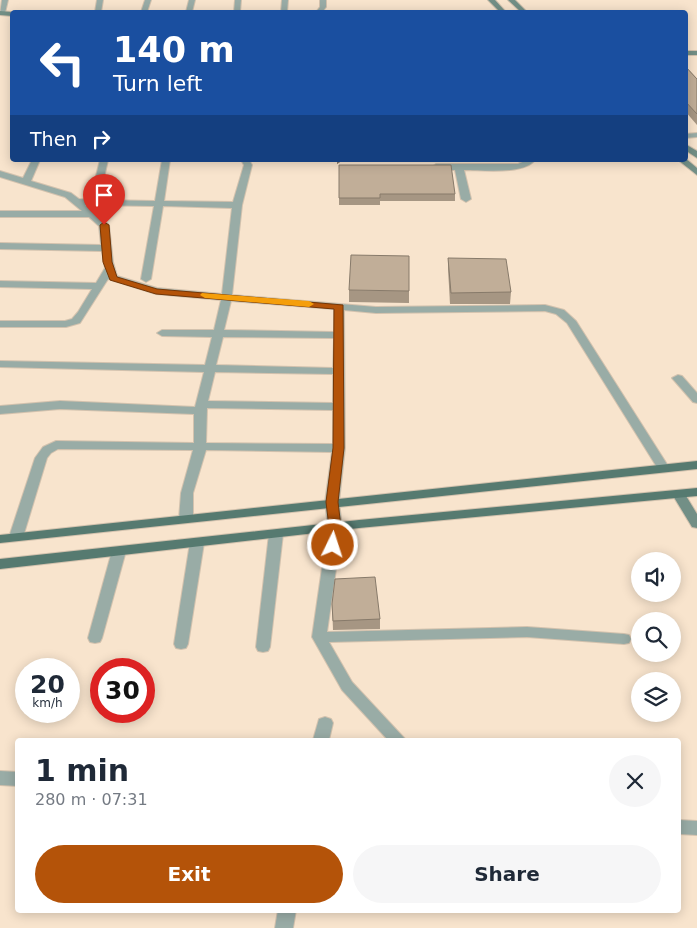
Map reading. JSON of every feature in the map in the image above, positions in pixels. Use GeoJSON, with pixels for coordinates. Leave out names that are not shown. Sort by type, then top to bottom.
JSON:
{"type":"FeatureCollection","features":[{"type":"Feature","properties":{"kind":"main road"},"geometry":{"type":"LineString","coordinates":[[491,0],[502,10]]}},
{"type":"Feature","properties":{"kind":"main road"},"geometry":{"type":"LineString","coordinates":[[511,0],[522,10]]}},
{"type":"Feature","properties":{"kind":"main road"},"geometry":{"type":"LineString","coordinates":[[684,162],[697,172]]}},
{"type":"Feature","properties":{"kind":"main road"},"geometry":{"type":"LineString","coordinates":[[0,539],[332,502],[697,465]]}},
{"type":"Feature","properties":{"kind":"main road"},"geometry":{"type":"LineString","coordinates":[[0,564],[335,527],[697,492]]}},
{"type":"Feature","properties":{"kind":"main road"},"geometry":{"type":"LineString","coordinates":[[678,494],[697,524]]}},
{"type":"Feature","properties":{"kind":"street"},"geometry":{"type":"LineString","coordinates":[[1,13],[6,0]]}},
{"type":"Feature","properties":{"kind":"street"},"geometry":{"type":"LineString","coordinates":[[26,182],[35,162]]}},
{"type":"Feature","properties":{"kind":"street"},"geometry":{"type":"LineString","coordinates":[[94,202],[104,162]]}},
{"type":"Feature","properties":{"kind":"street"},"geometry":{"type":"LineString","coordinates":[[146,279],[166,162]]}},
{"type":"Feature","properties":{"kind":"street"},"geometry":{"type":"LineString","coordinates":[[186,519],[187,493],[200,448],[201,408],[227,297],[236,205],[248,165],[247,162]]}},
{"type":"Feature","properties":{"kind":"street"},"geometry":{"type":"LineString","coordinates":[[425,167],[459,167],[473,164],[519,167],[530,162]]}},
{"type":"Feature","properties":{"kind":"street"},"geometry":{"type":"LineString","coordinates":[[459,167],[466,199]]}},
{"type":"Feature","properties":{"kind":"street"},"geometry":{"type":"LineString","coordinates":[[0,185],[4,175],[68,195],[104,225],[106,248],[113,278],[156,291],[376,310],[532,307],[560,312],[571,321],[664,469]]}},
{"type":"Feature","properties":{"kind":"street"},"geometry":{"type":"LineString","coordinates":[[76,202],[236,205]]}},
{"type":"Feature","properties":{"kind":"street"},"geometry":{"type":"LineString","coordinates":[[0,214],[91,214]]}},
{"type":"Feature","properties":{"kind":"street"},"geometry":{"type":"LineString","coordinates":[[0,246],[106,248]]}},
{"type":"Feature","properties":{"kind":"street"},"geometry":{"type":"LineString","coordinates":[[0,324],[66,324],[76,320],[82,314],[110,268]]}},
{"type":"Feature","properties":{"kind":"street"},"geometry":{"type":"LineString","coordinates":[[0,284],[99,286]]}},
{"type":"Feature","properties":{"kind":"street"},"geometry":{"type":"LineString","coordinates":[[339,307],[339,448],[332,502],[335,527],[319,637],[347,686],[396,738]]}},
{"type":"Feature","properties":{"kind":"street"},"geometry":{"type":"LineString","coordinates":[[162,333],[219,332],[339,335]]}},
{"type":"Feature","properties":{"kind":"street"},"geometry":{"type":"LineString","coordinates":[[0,364],[339,370]]}},
{"type":"Feature","properties":{"kind":"street"},"geometry":{"type":"LineString","coordinates":[[678,378],[697,400]]}},
{"type":"Feature","properties":{"kind":"street"},"geometry":{"type":"LineString","coordinates":[[0,410],[60,405],[201,408],[339,407]]}},
{"type":"Feature","properties":{"kind":"street"},"geometry":{"type":"LineString","coordinates":[[16,538],[41,458],[47,450],[56,445],[339,448]]}},
{"type":"Feature","properties":{"kind":"street"},"geometry":{"type":"LineString","coordinates":[[263,647],[276,534]]}},
{"type":"Feature","properties":{"kind":"street"},"geometry":{"type":"LineString","coordinates":[[181,644],[197,543]]}},
{"type":"Feature","properties":{"kind":"street"},"geometry":{"type":"LineString","coordinates":[[95,638],[119,551]]}},
{"type":"Feature","properties":{"kind":"street"},"geometry":{"type":"LineString","coordinates":[[319,637],[526,632],[624,640]]}},
{"type":"Feature","properties":{"kind":"street"},"geometry":{"type":"LineString","coordinates":[[321,738],[325,722]]}},
{"type":"Feature","properties":{"kind":"street"},"geometry":{"type":"LineString","coordinates":[[681,826],[697,828]]}},
{"type":"Feature","properties":{"kind":"street"},"geometry":{"type":"LineString","coordinates":[[284,928],[286,913]]}},
{"type":"Feature","properties":{"kind":"building"},"geometry":{"type":"Polygon","coordinates":[[[688,69],[697,79],[697,114],[688,104],[688,69]]]}},
{"type":"Feature","properties":{"kind":"building"},"geometry":{"type":"Polygon","coordinates":[[[339,165],[451,165],[455,194],[380,194],[380,198],[339,198],[339,165]]]}},
{"type":"Feature","properties":{"kind":"building"},"geometry":{"type":"Polygon","coordinates":[[[351,255],[409,256],[409,291],[349,290],[351,255]]]}},
{"type":"Feature","properties":{"kind":"building"},"geometry":{"type":"Polygon","coordinates":[[[448,258],[506,259],[511,292],[451,293],[448,258]]]}},
{"type":"Feature","properties":{"kind":"building"},"geometry":{"type":"Polygon","coordinates":[[[375,577],[380,619],[333,621],[332,604],[335,579],[375,577]]]}},
{"type":"Feature","properties":{"kind":"slow traffic"},"geometry":{"type":"LineString","coordinates":[[205,295],[309,304]]}},
{"type":"Feature","properties":{"kind":"route"},"geometry":{"type":"LineString","coordinates":[[104,225],[108,262],[113,278],[156,291],[339,307],[339,448],[332,502],[335,527],[333,545]]}}]}
